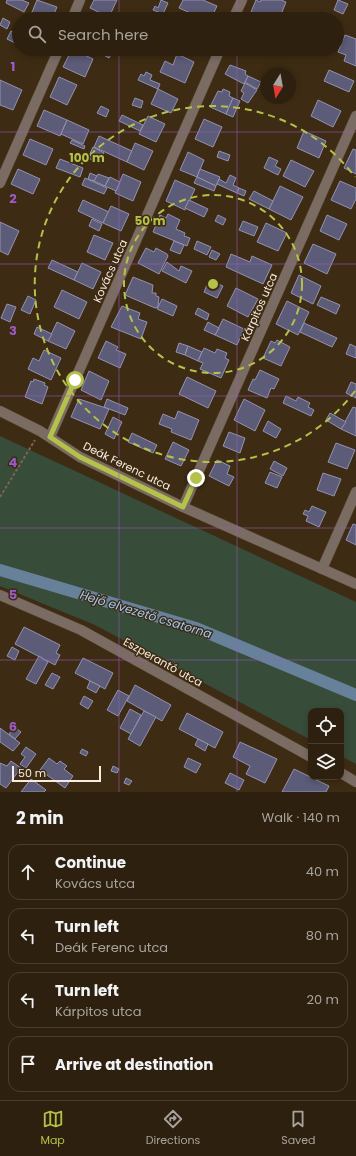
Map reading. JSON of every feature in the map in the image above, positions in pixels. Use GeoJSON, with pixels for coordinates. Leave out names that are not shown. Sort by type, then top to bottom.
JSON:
{"type":"FeatureCollection","features":[{"type":"Feature","properties":{"kind":"street"},"geometry":{"type":"LineString","coordinates":[[75,12],[80,0]]}},
{"type":"Feature","properties":{"kind":"street"},"geometry":{"type":"LineString","coordinates":[[236,12],[242,0]]}},
{"type":"Feature","properties":{"kind":"street"},"geometry":{"type":"LineString","coordinates":[[0,183],[56,56]]}},
{"type":"Feature","properties":{"kind":"street","name":"Kovács utca"},"geometry":{"type":"LineString","coordinates":[[50,437],[217,56]]}},
{"type":"Feature","properties":{"kind":"street","name":"Kárpitos utca"},"geometry":{"type":"LineString","coordinates":[[183,507],[356,116]]}},
{"type":"Feature","properties":{"kind":"street","name":"Deák Ferenc utca"},"geometry":{"type":"LineString","coordinates":[[0,411],[40,431],[80,457],[183,507],[356,584]]}},
{"type":"Feature","properties":{"kind":"street"},"geometry":{"type":"LineString","coordinates":[[322,569],[356,492]]}},
{"type":"Feature","properties":{"kind":"street","name":"Eszperantó utca"},"geometry":{"type":"LineString","coordinates":[[0,595],[81,630],[308,755]]}},
{"type":"Feature","properties":{"kind":"street"},"geometry":{"type":"LineString","coordinates":[[344,776],[356,782]]}},
{"type":"Feature","properties":{"kind":"path"},"geometry":{"type":"LineString","coordinates":[[0,497],[40,431]]}},
{"type":"Feature","properties":{"kind":"green space"},"geometry":{"type":"Polygon","coordinates":[[[0,436],[356,602],[356,764],[344,758],[344,708],[308,708],[308,738],[95,625],[0,586],[0,436]]]}},
{"type":"Feature","properties":{"kind":"building"},"geometry":{"type":"Polygon","coordinates":[[[7,0],[22,0],[29,3],[24,12],[6,3],[7,0]]]}},
{"type":"Feature","properties":{"kind":"building"},"geometry":{"type":"Polygon","coordinates":[[[37,0],[57,7],[55,12],[32,12],[37,0]]]}},
{"type":"Feature","properties":{"kind":"building"},"geometry":{"type":"Polygon","coordinates":[[[94,0],[117,0],[111,12],[98,12],[90,8],[94,0]]]}},
{"type":"Feature","properties":{"kind":"building"},"geometry":{"type":"Polygon","coordinates":[[[161,0],[168,3],[164,12],[153,10],[155,6],[158,8],[161,0]]]}},
{"type":"Feature","properties":{"kind":"building"},"geometry":{"type":"Polygon","coordinates":[[[183,0],[203,0],[217,6],[214,12],[188,12],[179,8],[183,0]]]}},
{"type":"Feature","properties":{"kind":"building"},"geometry":{"type":"Polygon","coordinates":[[[256,0],[260,2],[261,0],[281,0],[286,2],[282,12],[251,12],[256,0]]]}},
{"type":"Feature","properties":{"kind":"building"},"geometry":{"type":"Polygon","coordinates":[[[338,0],[348,4],[344,12],[334,10],[338,0]]]}},
{"type":"Feature","properties":{"kind":"building"},"geometry":{"type":"Polygon","coordinates":[[[3,18],[10,22],[7,29],[0,25],[3,18]]]}},
{"type":"Feature","properties":{"kind":"building"},"geometry":{"type":"Polygon","coordinates":[[[12,31],[12,42],[7,39],[12,31]]]}},
{"type":"Feature","properties":{"kind":"building"},"geometry":{"type":"Polygon","coordinates":[[[345,35],[356,39],[356,66],[344,61],[346,55],[344,54],[345,35]]]}},
{"type":"Feature","properties":{"kind":"building"},"geometry":{"type":"Polygon","coordinates":[[[68,56],[87,56],[93,59],[85,77],[63,67],[68,56]]]}},
{"type":"Feature","properties":{"kind":"building"},"geometry":{"type":"Polygon","coordinates":[[[176,56],[181,56],[194,62],[185,83],[160,72],[165,61],[173,65],[176,56]]]}},
{"type":"Feature","properties":{"kind":"building"},"geometry":{"type":"Polygon","coordinates":[[[230,65],[246,71],[245,74],[248,76],[244,84],[225,74],[230,65]]]}},
{"type":"Feature","properties":{"kind":"building"},"geometry":{"type":"Polygon","coordinates":[[[329,70],[354,81],[349,92],[324,81],[329,70]]]}},
{"type":"Feature","properties":{"kind":"building"},"geometry":{"type":"Polygon","coordinates":[[[146,72],[152,75],[150,80],[160,84],[158,89],[138,80],[141,74],[144,76],[146,72]]]}},
{"type":"Feature","properties":{"kind":"building"},"geometry":{"type":"Polygon","coordinates":[[[248,76],[260,82],[260,84],[257,89],[245,82],[248,76]]]}},
{"type":"Feature","properties":{"kind":"building"},"geometry":{"type":"Polygon","coordinates":[[[59,77],[77,85],[67,105],[50,97],[59,77]]]}},
{"type":"Feature","properties":{"kind":"building"},"geometry":{"type":"Polygon","coordinates":[[[0,80],[22,90],[13,110],[0,105],[0,80]]]}},
{"type":"Feature","properties":{"kind":"building"},"geometry":{"type":"Polygon","coordinates":[[[245,83],[257,90],[248,103],[241,99],[244,93],[241,91],[245,83]]]}},
{"type":"Feature","properties":{"kind":"building"},"geometry":{"type":"Polygon","coordinates":[[[158,89],[178,99],[171,113],[151,104],[158,89]]]}},
{"type":"Feature","properties":{"kind":"building"},"geometry":{"type":"Polygon","coordinates":[[[223,89],[230,92],[229,96],[233,98],[226,114],[210,107],[218,91],[222,92],[223,89]]]}},
{"type":"Feature","properties":{"kind":"building"},"geometry":{"type":"Polygon","coordinates":[[[135,98],[143,101],[141,108],[132,105],[135,98]]]}},
{"type":"Feature","properties":{"kind":"building"},"geometry":{"type":"Polygon","coordinates":[[[233,98],[240,101],[233,117],[226,114],[233,98]]]}},
{"type":"Feature","properties":{"kind":"building"},"geometry":{"type":"Polygon","coordinates":[[[318,100],[341,111],[333,127],[311,116],[318,100]]]}},
{"type":"Feature","properties":{"kind":"building"},"geometry":{"type":"Polygon","coordinates":[[[101,106],[109,110],[106,117],[97,113],[101,106]]]}},
{"type":"Feature","properties":{"kind":"building"},"geometry":{"type":"Polygon","coordinates":[[[44,110],[67,120],[60,136],[37,126],[44,110]]]}},
{"type":"Feature","properties":{"kind":"building"},"geometry":{"type":"Polygon","coordinates":[[[122,115],[143,125],[140,131],[119,121],[122,115]]]}},
{"type":"Feature","properties":{"kind":"building"},"geometry":{"type":"Polygon","coordinates":[[[148,116],[165,124],[156,142],[139,134],[148,116]]]}},
{"type":"Feature","properties":{"kind":"building"},"geometry":{"type":"Polygon","coordinates":[[[204,119],[222,127],[213,147],[195,139],[204,119]]]}},
{"type":"Feature","properties":{"kind":"building"},"geometry":{"type":"Polygon","coordinates":[[[67,120],[89,130],[83,144],[61,134],[67,120]]]}},
{"type":"Feature","properties":{"kind":"building"},"geometry":{"type":"Polygon","coordinates":[[[304,131],[326,141],[319,158],[297,148],[304,131]]]}},
{"type":"Feature","properties":{"kind":"building"},"geometry":{"type":"Polygon","coordinates":[[[99,136],[132,151],[127,162],[94,147],[99,136]]]}},
{"type":"Feature","properties":{"kind":"building"},"geometry":{"type":"Polygon","coordinates":[[[30,139],[53,149],[46,165],[23,155],[30,139]]]}},
{"type":"Feature","properties":{"kind":"building"},"geometry":{"type":"Polygon","coordinates":[[[72,140],[85,146],[84,149],[70,143],[72,140]]]}},
{"type":"Feature","properties":{"kind":"building"},"geometry":{"type":"Polygon","coordinates":[[[135,143],[153,151],[144,170],[127,162],[135,143]]]}},
{"type":"Feature","properties":{"kind":"building"},"geometry":{"type":"Polygon","coordinates":[[[93,147],[104,153],[99,163],[88,158],[93,147]]]}},
{"type":"Feature","properties":{"kind":"building"},"geometry":{"type":"Polygon","coordinates":[[[353,149],[356,150],[356,174],[344,168],[353,149]]]}},
{"type":"Feature","properties":{"kind":"building"},"geometry":{"type":"Polygon","coordinates":[[[219,151],[230,155],[228,161],[217,157],[219,151]]]}},
{"type":"Feature","properties":{"kind":"building"},"geometry":{"type":"Polygon","coordinates":[[[188,152],[204,160],[197,177],[180,170],[188,152]]]}},
{"type":"Feature","properties":{"kind":"building"},"geometry":{"type":"Polygon","coordinates":[[[269,157],[278,161],[275,166],[281,169],[278,175],[264,168],[269,157]]]}},
{"type":"Feature","properties":{"kind":"building"},"geometry":{"type":"Polygon","coordinates":[[[60,159],[83,168],[80,177],[56,168],[60,159]]]}},
{"type":"Feature","properties":{"kind":"building"},"geometry":{"type":"Polygon","coordinates":[[[291,160],[314,171],[305,187],[283,176],[291,160]]]}},
{"type":"Feature","properties":{"kind":"building"},"geometry":{"type":"Polygon","coordinates":[[[18,169],[40,179],[33,194],[11,184],[18,169]]]}},
{"type":"Feature","properties":{"kind":"building"},"geometry":{"type":"Polygon","coordinates":[[[200,169],[220,177],[216,186],[197,177],[200,169]]]}},
{"type":"Feature","properties":{"kind":"building"},"geometry":{"type":"Polygon","coordinates":[[[90,173],[97,176],[94,181],[88,179],[90,173]]]}},
{"type":"Feature","properties":{"kind":"building"},"geometry":{"type":"Polygon","coordinates":[[[98,174],[109,178],[105,186],[94,181],[98,174]]]}},
{"type":"Feature","properties":{"kind":"building"},"geometry":{"type":"Polygon","coordinates":[[[123,174],[141,182],[133,201],[115,193],[123,174]]]}},
{"type":"Feature","properties":{"kind":"building"},"geometry":{"type":"Polygon","coordinates":[[[230,175],[236,178],[233,185],[239,188],[237,193],[217,184],[219,179],[226,183],[230,175]]]}},
{"type":"Feature","properties":{"kind":"building"},"geometry":{"type":"Polygon","coordinates":[[[110,177],[120,182],[116,191],[105,186],[110,177]]]}},
{"type":"Feature","properties":{"kind":"building"},"geometry":{"type":"Polygon","coordinates":[[[197,177],[216,186],[214,191],[194,183],[197,177]]]}},
{"type":"Feature","properties":{"kind":"building"},"geometry":{"type":"Polygon","coordinates":[[[85,178],[107,188],[104,194],[82,185],[85,178]]]}},
{"type":"Feature","properties":{"kind":"building"},"geometry":{"type":"Polygon","coordinates":[[[175,180],[195,189],[185,210],[166,201],[175,180]]]}},
{"type":"Feature","properties":{"kind":"building"},"geometry":{"type":"Polygon","coordinates":[[[340,181],[356,188],[356,199],[351,209],[331,200],[340,181]]]}},
{"type":"Feature","properties":{"kind":"building"},"geometry":{"type":"Polygon","coordinates":[[[280,186],[303,197],[291,220],[269,209],[280,186]]]}},
{"type":"Feature","properties":{"kind":"building"},"geometry":{"type":"Polygon","coordinates":[[[239,188],[246,191],[244,196],[237,193],[239,188]]]}},
{"type":"Feature","properties":{"kind":"building"},"geometry":{"type":"Polygon","coordinates":[[[254,191],[273,201],[269,209],[249,199],[254,191]]]}},
{"type":"Feature","properties":{"kind":"building"},"geometry":{"type":"Polygon","coordinates":[[[83,200],[109,212],[103,223],[78,211],[83,200]]]}},
{"type":"Feature","properties":{"kind":"building"},"geometry":{"type":"Polygon","coordinates":[[[189,200],[208,209],[204,217],[185,208],[189,200]]]}},
{"type":"Feature","properties":{"kind":"building"},"geometry":{"type":"Polygon","coordinates":[[[111,206],[129,214],[121,231],[103,223],[111,206]]]}},
{"type":"Feature","properties":{"kind":"building"},"geometry":{"type":"Polygon","coordinates":[[[168,214],[180,220],[176,229],[185,233],[184,236],[190,238],[187,246],[153,232],[160,215],[166,218],[168,214]]]}},
{"type":"Feature","properties":{"kind":"building"},"geometry":{"type":"Polygon","coordinates":[[[218,215],[226,219],[223,225],[215,221],[218,215]]]}},
{"type":"Feature","properties":{"kind":"building"},"geometry":{"type":"Polygon","coordinates":[[[327,215],[347,224],[339,240],[320,231],[327,215]]]}},
{"type":"Feature","properties":{"kind":"building"},"geometry":{"type":"Polygon","coordinates":[[[92,219],[102,224],[99,231],[89,226],[92,219]]]}},
{"type":"Feature","properties":{"kind":"building"},"geometry":{"type":"Polygon","coordinates":[[[243,221],[258,227],[254,236],[239,230],[243,221]]]}},
{"type":"Feature","properties":{"kind":"building"},"geometry":{"type":"Polygon","coordinates":[[[0,222],[19,231],[8,255],[0,251],[0,222]]]}},
{"type":"Feature","properties":{"kind":"building"},"geometry":{"type":"Polygon","coordinates":[[[266,223],[287,233],[278,251],[257,242],[266,223]]]}},
{"type":"Feature","properties":{"kind":"building"},"geometry":{"type":"Polygon","coordinates":[[[94,235],[113,243],[105,260],[87,252],[94,235]]]}},
{"type":"Feature","properties":{"kind":"building"},"geometry":{"type":"Polygon","coordinates":[[[174,241],[184,245],[180,254],[170,250],[174,241]]]}},
{"type":"Feature","properties":{"kind":"building"},"geometry":{"type":"Polygon","coordinates":[[[197,241],[211,247],[207,255],[194,249],[197,241]]]}},
{"type":"Feature","properties":{"kind":"building"},"geometry":{"type":"Polygon","coordinates":[[[313,244],[336,254],[327,274],[304,263],[313,244]]]}},
{"type":"Feature","properties":{"kind":"building"},"geometry":{"type":"Polygon","coordinates":[[[146,248],[154,252],[156,248],[168,256],[159,274],[138,263],[146,248]]]}},
{"type":"Feature","properties":{"kind":"building"},"geometry":{"type":"Polygon","coordinates":[[[212,250],[220,254],[216,260],[209,257],[212,250]]]}},
{"type":"Feature","properties":{"kind":"building"},"geometry":{"type":"Polygon","coordinates":[[[231,254],[250,262],[252,256],[272,265],[263,284],[226,267],[231,254]]]}},
{"type":"Feature","properties":{"kind":"building"},"geometry":{"type":"Polygon","coordinates":[[[52,260],[78,272],[74,280],[48,268],[52,260]]]}},
{"type":"Feature","properties":{"kind":"building"},"geometry":{"type":"Polygon","coordinates":[[[167,262],[179,271],[181,266],[192,271],[186,283],[162,271],[167,262]]]}},
{"type":"Feature","properties":{"kind":"building"},"geometry":{"type":"Polygon","coordinates":[[[82,263],[101,272],[93,289],[74,280],[82,263]]]}},
{"type":"Feature","properties":{"kind":"building"},"geometry":{"type":"Polygon","coordinates":[[[299,275],[321,286],[313,304],[291,293],[299,275]]]}},
{"type":"Feature","properties":{"kind":"building"},"geometry":{"type":"Polygon","coordinates":[[[133,277],[153,285],[152,293],[156,293],[156,296],[159,297],[158,307],[155,308],[125,295],[133,277]]]}},
{"type":"Feature","properties":{"kind":"building"},"geometry":{"type":"Polygon","coordinates":[[[209,280],[223,286],[217,298],[204,292],[209,280]]]}},
{"type":"Feature","properties":{"kind":"building"},"geometry":{"type":"Polygon","coordinates":[[[236,288],[258,299],[248,317],[227,306],[236,288]]]}},
{"type":"Feature","properties":{"kind":"building"},"geometry":{"type":"Polygon","coordinates":[[[62,290],[87,302],[79,319],[54,307],[62,290]]]}},
{"type":"Feature","properties":{"kind":"building"},"geometry":{"type":"Polygon","coordinates":[[[28,296],[36,300],[30,314],[21,310],[28,296]]]}},
{"type":"Feature","properties":{"kind":"building"},"geometry":{"type":"Polygon","coordinates":[[[321,297],[340,305],[336,314],[317,305],[321,297]]]}},
{"type":"Feature","properties":{"kind":"building"},"geometry":{"type":"Polygon","coordinates":[[[162,299],[177,306],[173,316],[157,309],[162,299]]]}},
{"type":"Feature","properties":{"kind":"building"},"geometry":{"type":"Polygon","coordinates":[[[287,301],[309,312],[298,335],[276,324],[287,301]]]}},
{"type":"Feature","properties":{"kind":"building"},"geometry":{"type":"Polygon","coordinates":[[[7,304],[16,307],[10,322],[1,318],[7,304]]]}},
{"type":"Feature","properties":{"kind":"building"},"geometry":{"type":"Polygon","coordinates":[[[122,306],[140,313],[138,319],[147,322],[141,339],[111,327],[122,306]]]}},
{"type":"Feature","properties":{"kind":"building"},"geometry":{"type":"Polygon","coordinates":[[[198,308],[209,314],[207,320],[195,314],[198,308]]]}},
{"type":"Feature","properties":{"kind":"building"},"geometry":{"type":"Polygon","coordinates":[[[223,319],[244,329],[237,345],[215,335],[223,319]]]}},
{"type":"Feature","properties":{"kind":"building"},"geometry":{"type":"Polygon","coordinates":[[[57,322],[75,331],[66,349],[48,341],[57,322]]]}},
{"type":"Feature","properties":{"kind":"building"},"geometry":{"type":"Polygon","coordinates":[[[208,322],[219,328],[215,335],[204,330],[208,322]]]}},
{"type":"Feature","properties":{"kind":"building"},"geometry":{"type":"Polygon","coordinates":[[[304,323],[337,338],[332,347],[300,332],[304,323]]]}},
{"type":"Feature","properties":{"kind":"building"},"geometry":{"type":"Polygon","coordinates":[[[37,327],[52,334],[48,341],[34,334],[37,327]]]}},
{"type":"Feature","properties":{"kind":"building"},"geometry":{"type":"Polygon","coordinates":[[[277,340],[290,347],[281,366],[263,358],[271,341],[275,343],[277,340]]]}},
{"type":"Feature","properties":{"kind":"building"},"geometry":{"type":"Polygon","coordinates":[[[106,341],[118,347],[116,350],[126,354],[120,368],[98,358],[106,341]]]}},
{"type":"Feature","properties":{"kind":"building"},"geometry":{"type":"Polygon","coordinates":[[[179,343],[188,346],[185,355],[176,352],[179,343]]]}},
{"type":"Feature","properties":{"kind":"building"},"geometry":{"type":"Polygon","coordinates":[[[350,344],[356,347],[356,358],[346,354],[350,344]]]}},
{"type":"Feature","properties":{"kind":"building"},"geometry":{"type":"Polygon","coordinates":[[[188,346],[202,352],[198,361],[185,355],[188,346]]]}},
{"type":"Feature","properties":{"kind":"building"},"geometry":{"type":"Polygon","coordinates":[[[204,348],[215,353],[217,349],[227,353],[225,358],[229,360],[221,378],[200,369],[203,363],[198,361],[204,348]]]}},
{"type":"Feature","properties":{"kind":"building"},"geometry":{"type":"Polygon","coordinates":[[[44,350],[61,358],[51,380],[28,369],[33,358],[39,361],[44,350]]]}},
{"type":"Feature","properties":{"kind":"building"},"geometry":{"type":"Polygon","coordinates":[[[260,370],[279,379],[274,389],[271,388],[267,398],[248,390],[253,379],[255,380],[260,370]]]}},
{"type":"Feature","properties":{"kind":"building"},"geometry":{"type":"Polygon","coordinates":[[[89,371],[109,381],[101,400],[81,390],[89,371]]]}},
{"type":"Feature","properties":{"kind":"building"},"geometry":{"type":"Polygon","coordinates":[[[187,377],[216,391],[208,408],[179,394],[187,377]]]}},
{"type":"Feature","properties":{"kind":"building"},"geometry":{"type":"Polygon","coordinates":[[[34,379],[45,383],[44,385],[48,387],[42,404],[25,397],[31,381],[33,382],[34,379]]]}},
{"type":"Feature","properties":{"kind":"building"},"geometry":{"type":"Polygon","coordinates":[[[351,382],[356,384],[356,398],[346,393],[351,382]]]}},
{"type":"Feature","properties":{"kind":"building"},"geometry":{"type":"Polygon","coordinates":[[[286,396],[296,401],[298,397],[310,403],[308,407],[314,410],[311,416],[283,403],[286,396]]]}},
{"type":"Feature","properties":{"kind":"building"},"geometry":{"type":"Polygon","coordinates":[[[79,399],[109,409],[100,429],[71,417],[79,399]]]}},
{"type":"Feature","properties":{"kind":"building"},"geometry":{"type":"Polygon","coordinates":[[[107,399],[128,408],[125,415],[104,407],[107,399]]]}},
{"type":"Feature","properties":{"kind":"building"},"geometry":{"type":"Polygon","coordinates":[[[244,399],[265,410],[255,431],[234,420],[244,399]]]}},
{"type":"Feature","properties":{"kind":"building"},"geometry":{"type":"Polygon","coordinates":[[[353,407],[356,408],[356,436],[341,429],[353,407]]]}},
{"type":"Feature","properties":{"kind":"building"},"geometry":{"type":"Polygon","coordinates":[[[178,411],[199,420],[191,440],[171,432],[172,429],[159,424],[163,414],[175,419],[178,411]]]}},
{"type":"Feature","properties":{"kind":"building"},"geometry":{"type":"Polygon","coordinates":[[[330,413],[346,422],[341,429],[326,420],[330,413]]]}},
{"type":"Feature","properties":{"kind":"building"},"geometry":{"type":"Polygon","coordinates":[[[113,417],[122,422],[114,439],[105,434],[113,417]]]}},
{"type":"Feature","properties":{"kind":"building"},"geometry":{"type":"Polygon","coordinates":[[[268,421],[281,429],[276,438],[263,431],[268,421]]]}},
{"type":"Feature","properties":{"kind":"building"},"geometry":{"type":"Polygon","coordinates":[[[229,432],[245,438],[240,453],[223,446],[229,432]]]}},
{"type":"Feature","properties":{"kind":"building"},"geometry":{"type":"Polygon","coordinates":[[[132,433],[157,445],[153,453],[128,442],[132,433]]]}},
{"type":"Feature","properties":{"kind":"building"},"geometry":{"type":"Polygon","coordinates":[[[173,442],[189,450],[181,466],[165,459],[173,442]]]}},
{"type":"Feature","properties":{"kind":"building"},"geometry":{"type":"Polygon","coordinates":[[[336,443],[355,450],[347,469],[328,462],[336,443]]]}},
{"type":"Feature","properties":{"kind":"building"},"geometry":{"type":"Polygon","coordinates":[[[217,460],[230,466],[227,474],[234,477],[229,486],[209,476],[217,460]]]}},
{"type":"Feature","properties":{"kind":"building"},"geometry":{"type":"Polygon","coordinates":[[[274,461],[287,468],[283,476],[270,469],[274,461]]]}},
{"type":"Feature","properties":{"kind":"building"},"geometry":{"type":"Polygon","coordinates":[[[270,472],[282,477],[277,488],[265,483],[270,472]]]}},
{"type":"Feature","properties":{"kind":"building"},"geometry":{"type":"Polygon","coordinates":[[[323,473],[341,479],[334,496],[317,490],[323,473]]]}},
{"type":"Feature","properties":{"kind":"building"},"geometry":{"type":"Polygon","coordinates":[[[312,506],[326,512],[319,527],[306,521],[308,516],[303,514],[305,510],[309,512],[312,506]]]}},
{"type":"Feature","properties":{"kind":"building"},"geometry":{"type":"Polygon","coordinates":[[[353,524],[356,525],[356,545],[346,540],[353,524]]]}},
{"type":"Feature","properties":{"kind":"building"},"geometry":{"type":"Polygon","coordinates":[[[24,627],[60,645],[56,653],[60,655],[55,665],[15,644],[24,627]]]}},
{"type":"Feature","properties":{"kind":"building"},"geometry":{"type":"Polygon","coordinates":[[[12,647],[19,651],[15,660],[7,656],[12,647]]]}},
{"type":"Feature","properties":{"kind":"building"},"geometry":{"type":"Polygon","coordinates":[[[39,656],[48,662],[36,684],[26,679],[39,656]]]}},
{"type":"Feature","properties":{"kind":"building"},"geometry":{"type":"Polygon","coordinates":[[[83,658],[113,673],[105,689],[75,673],[83,658]]]}},
{"type":"Feature","properties":{"kind":"building"},"geometry":{"type":"Polygon","coordinates":[[[52,673],[60,677],[53,689],[45,685],[52,673]]]}},
{"type":"Feature","properties":{"kind":"building"},"geometry":{"type":"Polygon","coordinates":[[[90,681],[100,686],[96,693],[87,688],[90,681]]]}},
{"type":"Feature","properties":{"kind":"building"},"geometry":{"type":"Polygon","coordinates":[[[135,685],[171,705],[162,721],[127,701],[135,685]]]}},
{"type":"Feature","properties":{"kind":"building"},"geometry":{"type":"Polygon","coordinates":[[[118,690],[129,696],[118,716],[107,710],[118,690]]]}},
{"type":"Feature","properties":{"kind":"building"},"geometry":{"type":"Polygon","coordinates":[[[84,696],[93,701],[88,709],[80,704],[84,696]]]}},
{"type":"Feature","properties":{"kind":"building"},"geometry":{"type":"Polygon","coordinates":[[[130,709],[141,715],[131,734],[120,728],[130,709]]]}},
{"type":"Feature","properties":{"kind":"building"},"geometry":{"type":"Polygon","coordinates":[[[144,711],[156,717],[140,746],[128,739],[144,711]]]}},
{"type":"Feature","properties":{"kind":"building"},"geometry":{"type":"Polygon","coordinates":[[[187,713],[223,732],[215,748],[179,729],[187,713]]]}},
{"type":"Feature","properties":{"kind":"building"},"geometry":{"type":"Polygon","coordinates":[[[14,727],[21,732],[15,739],[9,734],[14,727]]]}},
{"type":"Feature","properties":{"kind":"building"},"geometry":{"type":"Polygon","coordinates":[[[0,728],[20,743],[13,751],[0,742],[0,728]]]}},
{"type":"Feature","properties":{"kind":"building"},"geometry":{"type":"Polygon","coordinates":[[[198,739],[208,744],[205,751],[195,745],[198,739]]]}},
{"type":"Feature","properties":{"kind":"building"},"geometry":{"type":"Polygon","coordinates":[[[240,742],[277,759],[265,783],[246,774],[250,766],[233,757],[240,742]]]}},
{"type":"Feature","properties":{"kind":"building"},"geometry":{"type":"Polygon","coordinates":[[[26,747],[36,754],[26,768],[20,764],[25,757],[21,754],[26,747]]]}},
{"type":"Feature","properties":{"kind":"building"},"geometry":{"type":"Polygon","coordinates":[[[82,749],[88,752],[86,756],[80,753],[82,749]]]}},
{"type":"Feature","properties":{"kind":"building"},"geometry":{"type":"Polygon","coordinates":[[[49,758],[57,764],[60,761],[67,766],[64,769],[73,776],[65,788],[40,770],[49,758]]]}},
{"type":"Feature","properties":{"kind":"building"},"geometry":{"type":"Polygon","coordinates":[[[188,758],[201,764],[196,773],[184,767],[188,758]]]}},
{"type":"Feature","properties":{"kind":"building"},"geometry":{"type":"Polygon","coordinates":[[[11,761],[21,768],[6,788],[0,784],[0,763],[7,766],[11,761]]]}},
{"type":"Feature","properties":{"kind":"building"},"geometry":{"type":"Polygon","coordinates":[[[113,766],[119,769],[117,773],[111,771],[113,766]]]}},
{"type":"Feature","properties":{"kind":"building"},"geometry":{"type":"Polygon","coordinates":[[[294,769],[308,776],[308,780],[317,780],[329,786],[326,792],[282,792],[294,769]]]}},
{"type":"Feature","properties":{"kind":"building"},"geometry":{"type":"Polygon","coordinates":[[[230,773],[244,780],[239,790],[225,783],[230,773]]]}},
{"type":"Feature","properties":{"kind":"building"},"geometry":{"type":"Polygon","coordinates":[[[126,778],[132,781],[129,785],[124,783],[126,778]]]}},
{"type":"Feature","properties":{"kind":"building"},"geometry":{"type":"Polygon","coordinates":[[[31,779],[46,790],[44,792],[21,792],[31,779]]]}},
{"type":"Feature","properties":{"kind":"waterway","name":"Hejő elvezető csatorna"},"geometry":{"type":"LineString","coordinates":[[0,570],[196,628],[356,695]]}},
{"type":"Feature","properties":{"kind":"route"},"geometry":{"type":"LineString","coordinates":[[75,380],[50,437],[80,457],[183,507],[196,478]]}}]}
